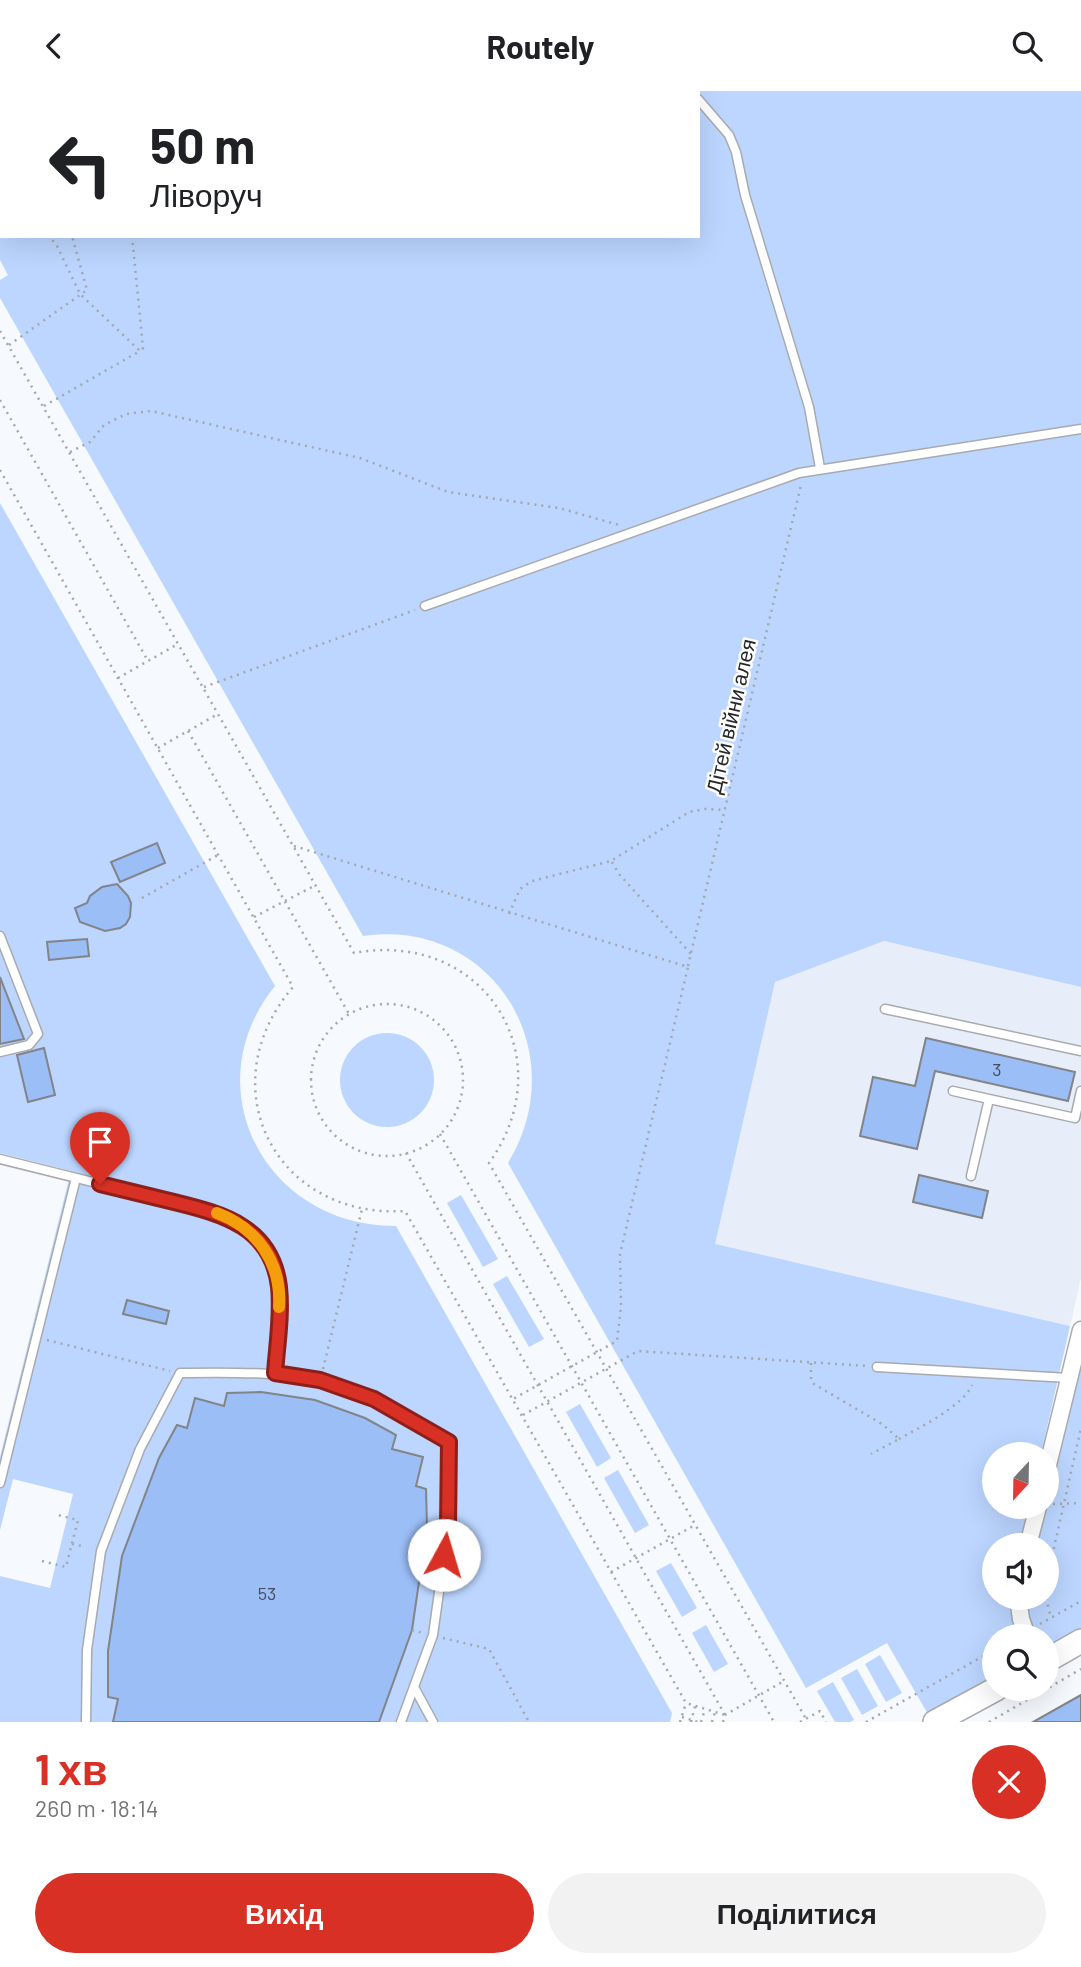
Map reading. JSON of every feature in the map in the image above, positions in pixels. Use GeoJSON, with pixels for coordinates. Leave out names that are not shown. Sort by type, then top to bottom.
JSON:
{"type":"FeatureCollection","features":[{"type":"Feature","properties":{"kind":"main road"},"geometry":{"type":"LineString","coordinates":[[1059,1654],[1081,1641]]}},
{"type":"Feature","properties":{"kind":"main road"},"geometry":{"type":"LineString","coordinates":[[935,1722],[982,1697]]}},
{"type":"Feature","properties":{"kind":"street"},"geometry":{"type":"LineString","coordinates":[[1054,1442],[1081,1330]]}},
{"type":"Feature","properties":{"kind":"lane"},"geometry":{"type":"LineString","coordinates":[[700,101],[729,135],[736,152],[745,195],[809,407],[820,468]]}},
{"type":"Feature","properties":{"kind":"lane"},"geometry":{"type":"LineString","coordinates":[[425,606],[803,472],[1081,429]]}},
{"type":"Feature","properties":{"kind":"lane"},"geometry":{"type":"LineString","coordinates":[[0,936],[38,1034],[29,1045],[0,1052]]}},
{"type":"Feature","properties":{"kind":"lane"},"geometry":{"type":"LineString","coordinates":[[885,1009],[1081,1051]]}},
{"type":"Feature","properties":{"kind":"lane"},"geometry":{"type":"LineString","coordinates":[[953,1091],[1075,1118],[1081,1091]]}},
{"type":"Feature","properties":{"kind":"lane"},"geometry":{"type":"LineString","coordinates":[[971,1175],[989,1099]]}},
{"type":"Feature","properties":{"kind":"lane"},"geometry":{"type":"LineString","coordinates":[[0,1159],[217,1213],[229,1217],[250,1231],[272,1262],[279,1286],[275,1373]]}},
{"type":"Feature","properties":{"kind":"lane"},"geometry":{"type":"LineString","coordinates":[[0,1483],[2,1466],[76,1178]]}},
{"type":"Feature","properties":{"kind":"lane"},"geometry":{"type":"LineString","coordinates":[[877,1367],[1069,1378]]}},
{"type":"Feature","properties":{"kind":"lane"},"geometry":{"type":"LineString","coordinates":[[86,1722],[87,1650],[102,1551],[140,1450],[180,1373],[275,1373],[320,1380],[374,1399],[449,1442],[448,1528],[433,1635],[401,1722]]}},
{"type":"Feature","properties":{"kind":"lane"},"geometry":{"type":"LineString","coordinates":[[414,1688],[433,1722]]}},
{"type":"Feature","properties":{"kind":"path"},"geometry":{"type":"LineString","coordinates":[[51,238],[80,294],[140,351]]}},
{"type":"Feature","properties":{"kind":"path"},"geometry":{"type":"LineString","coordinates":[[8,345],[87,290],[73,238]]}},
{"type":"Feature","properties":{"kind":"path"},"geometry":{"type":"LineString","coordinates":[[43,406],[143,348],[132,238]]}},
{"type":"Feature","properties":{"kind":"path"},"geometry":{"type":"LineString","coordinates":[[0,331],[354,953],[372,949],[400,950],[444,961],[474,982],[498,1009],[513,1042],[519,1079],[514,1115],[500,1148],[489,1163],[806,1719]]}},
{"type":"Feature","properties":{"kind":"path"},"geometry":{"type":"LineString","coordinates":[[0,401],[148,661]]}},
{"type":"Feature","properties":{"kind":"path"},"geometry":{"type":"LineString","coordinates":[[69,452],[90,442],[104,425],[126,414],[150,411],[360,458],[448,492],[559,508],[635,531]]}},
{"type":"Feature","properties":{"kind":"path"},"geometry":{"type":"LineString","coordinates":[[0,470],[293,987],[271,1016],[258,1050],[255,1086],[261,1122],[278,1155],[303,1182],[334,1201],[362,1209],[405,1211],[685,1703],[680,1722]]}},
{"type":"Feature","properties":{"kind":"path","name":"Дітей війни алея"},"geometry":{"type":"LineString","coordinates":[[597,1352],[617,1341],[621,1307],[620,1254],[803,472]]}},
{"type":"Feature","properties":{"kind":"path"},"geometry":{"type":"LineString","coordinates":[[203,687],[425,606]]}},
{"type":"Feature","properties":{"kind":"path"},"geometry":{"type":"LineString","coordinates":[[118,678],[178,644]]}},
{"type":"Feature","properties":{"kind":"path"},"geometry":{"type":"LineString","coordinates":[[158,748],[218,714]]}},
{"type":"Feature","properties":{"kind":"path"},"geometry":{"type":"LineString","coordinates":[[188,731],[349,1014]]}},
{"type":"Feature","properties":{"kind":"path"},"geometry":{"type":"LineString","coordinates":[[509,914],[520,889],[532,881],[611,861],[689,812],[724,810]]}},
{"type":"Feature","properties":{"kind":"path"},"geometry":{"type":"LineString","coordinates":[[293,846],[688,967]]}},
{"type":"Feature","properties":{"kind":"path"},"geometry":{"type":"LineString","coordinates":[[142,898],[218,855]]}},
{"type":"Feature","properties":{"kind":"path"},"geometry":{"type":"LineString","coordinates":[[611,861],[619,874],[691,954]]}},
{"type":"Feature","properties":{"kind":"path"},"geometry":{"type":"LineString","coordinates":[[254,917],[316,885]]}},
{"type":"Feature","properties":{"kind":"path"},"geometry":{"type":"LineString","coordinates":[[374,1006],[400,1006],[425,1015],[445,1032],[458,1055],[463,1081],[458,1107],[440,1134],[424,1146],[406,1153],[386,1156],[373,1155],[348,1146],[328,1129],[315,1105],[311,1080],[316,1054],[329,1031],[349,1014],[374,1006]]}},
{"type":"Feature","properties":{"kind":"path"},"geometry":{"type":"LineString","coordinates":[[440,1134],[774,1722]]}},
{"type":"Feature","properties":{"kind":"path"},"geometry":{"type":"LineString","coordinates":[[406,1153],[725,1714],[723,1722]]}},
{"type":"Feature","properties":{"kind":"path"},"geometry":{"type":"LineString","coordinates":[[320,1380],[362,1209]]}},
{"type":"Feature","properties":{"kind":"path"},"geometry":{"type":"LineString","coordinates":[[36,1337],[180,1373]]}},
{"type":"Feature","properties":{"kind":"path"},"geometry":{"type":"LineString","coordinates":[[522,1415],[639,1351],[877,1367]]}},
{"type":"Feature","properties":{"kind":"path"},"geometry":{"type":"LineString","coordinates":[[513,1399],[597,1352]]}},
{"type":"Feature","properties":{"kind":"path"},"geometry":{"type":"LineString","coordinates":[[811,1363],[811,1380],[814,1384],[882,1424],[899,1439]]}},
{"type":"Feature","properties":{"kind":"path"},"geometry":{"type":"LineString","coordinates":[[871,1454],[937,1416],[970,1391],[976,1372]]}},
{"type":"Feature","properties":{"kind":"path"},"geometry":{"type":"LineString","coordinates":[[1057,1533],[1081,1428]]}},
{"type":"Feature","properties":{"kind":"path"},"geometry":{"type":"LineString","coordinates":[[1059,1504],[1081,1503]]}},
{"type":"Feature","properties":{"kind":"path"},"geometry":{"type":"LineString","coordinates":[[43,1561],[66,1567],[78,1520],[54,1514]]}},
{"type":"Feature","properties":{"kind":"path"},"geometry":{"type":"LineString","coordinates":[[611,1572],[695,1525]]}},
{"type":"Feature","properties":{"kind":"path"},"geometry":{"type":"LineString","coordinates":[[72,1544],[82,1546]]}},
{"type":"Feature","properties":{"kind":"path"},"geometry":{"type":"LineString","coordinates":[[1042,1624],[1081,1601]]}},
{"type":"Feature","properties":{"kind":"path"},"geometry":{"type":"LineString","coordinates":[[1049,1610],[1051,1618]]}},
{"type":"Feature","properties":{"kind":"path"},"geometry":{"type":"LineString","coordinates":[[412,1630],[489,1649],[529,1722]]}},
{"type":"Feature","properties":{"kind":"path"},"geometry":{"type":"LineString","coordinates":[[866,1722],[982,1657]]}},
{"type":"Feature","properties":{"kind":"path"},"geometry":{"type":"LineString","coordinates":[[989,1722],[1081,1669]]}},
{"type":"Feature","properties":{"kind":"path"},"geometry":{"type":"LineString","coordinates":[[685,1703],[725,1714],[784,1681]]}},
{"type":"Feature","properties":{"kind":"path"},"geometry":{"type":"LineString","coordinates":[[691,1721],[695,1706]]}},
{"type":"Feature","properties":{"kind":"path"},"geometry":{"type":"LineString","coordinates":[[682,1717],[700,1722],[705,1709]]}},
{"type":"Feature","properties":{"kind":"path"},"geometry":{"type":"LineString","coordinates":[[800,1722],[820,1711],[826,1722]]}},
{"type":"Feature","properties":{"kind":"path"},"geometry":{"type":"LineString","coordinates":[[712,1722],[715,1712]]}},
{"type":"Feature","properties":{"kind":"shaded area"},"geometry":{"type":"Polygon","coordinates":[[[700,91],[1081,91],[1081,987],[884,941],[775,982],[715,1244],[1070,1326],[1044,1442],[982,1442],[982,1519],[1026,1519],[1023,1533],[982,1533],[982,1610],[1015,1610],[1016,1624],[982,1624],[982,1686],[929,1716],[887,1643],[806,1688],[508,1163],[526,1121],[532,1078],[526,1038],[509,1001],[484,970],[450,948],[409,936],[363,936],[0,298],[0,280],[8,275],[0,260],[0,238],[700,238],[700,91]]]}},
{"type":"Feature","properties":{"kind":"shaded area"},"geometry":{"type":"Polygon","coordinates":[[[0,503],[275,986],[251,1026],[241,1067],[243,1107],[256,1145],[279,1178],[311,1203],[350,1220],[396,1226],[672,1713],[670,1722],[0,1722],[0,1576],[50,1588],[73,1494],[13,1479],[0,1530],[0,1457],[71,1171],[0,1153],[0,503]]]}},
{"type":"Feature","properties":{"kind":"shaded area"},"geometry":{"type":"Polygon","coordinates":[[[884,941],[1081,987],[1081,1278],[1070,1326],[714,1245],[774,982],[884,941]]]}},
{"type":"Feature","properties":{"kind":"shaded area"},"geometry":{"type":"Polygon","coordinates":[[[387,1033],[405,1036],[420,1047],[431,1062],[434,1080],[431,1098],[420,1113],[405,1124],[387,1127],[369,1124],[354,1113],[343,1098],[340,1080],[343,1062],[354,1047],[369,1036],[387,1033]]]}},
{"type":"Feature","properties":{"kind":"shaded area"},"geometry":{"type":"Polygon","coordinates":[[[461,1195],[498,1259],[483,1267],[447,1203],[461,1195]]]}},
{"type":"Feature","properties":{"kind":"shaded area"},"geometry":{"type":"Polygon","coordinates":[[[507,1276],[544,1339],[529,1347],[493,1284],[507,1276]]]}},
{"type":"Feature","properties":{"kind":"shaded area"},"geometry":{"type":"Polygon","coordinates":[[[1081,1340],[1081,1630],[1059,1643],[1059,1624],[1030,1624],[1028,1610],[1059,1610],[1059,1533],[1037,1533],[1040,1519],[1059,1519],[1058,1442],[1081,1340]]]}},
{"type":"Feature","properties":{"kind":"shaded area"},"geometry":{"type":"Polygon","coordinates":[[[580,1404],[611,1458],[597,1467],[566,1412],[580,1404]]]}},
{"type":"Feature","properties":{"kind":"shaded area"},"geometry":{"type":"Polygon","coordinates":[[[618,1470],[649,1525],[635,1533],[604,1478],[618,1470]]]}},
{"type":"Feature","properties":{"kind":"shaded area"},"geometry":{"type":"Polygon","coordinates":[[[671,1563],[697,1608],[682,1617],[656,1571],[671,1563]]]}},
{"type":"Feature","properties":{"kind":"shaded area"},"geometry":{"type":"Polygon","coordinates":[[[706,1625],[728,1664],[714,1672],[692,1633],[706,1625]]]}},
{"type":"Feature","properties":{"kind":"shaded area"},"geometry":{"type":"Polygon","coordinates":[[[880,1655],[902,1693],[886,1702],[865,1664],[880,1655]]]}},
{"type":"Feature","properties":{"kind":"shaded area"},"geometry":{"type":"Polygon","coordinates":[[[857,1669],[878,1706],[862,1715],[841,1678],[857,1669]]]}},
{"type":"Feature","properties":{"kind":"shaded area"},"geometry":{"type":"Polygon","coordinates":[[[833,1682],[854,1720],[850,1722],[835,1722],[817,1691],[833,1682]]]}},
{"type":"Feature","properties":{"kind":"building"},"geometry":{"type":"Polygon","coordinates":[[[157,843],[165,863],[120,882],[111,862],[157,843]]]}},
{"type":"Feature","properties":{"kind":"building"},"geometry":{"type":"Polygon","coordinates":[[[117,884],[131,903],[130,917],[126,924],[105,931],[80,922],[75,908],[87,903],[90,896],[102,887],[117,884]]]}},
{"type":"Feature","properties":{"kind":"building"},"geometry":{"type":"Polygon","coordinates":[[[87,939],[89,956],[49,960],[47,942],[87,939]]]}},
{"type":"Feature","properties":{"kind":"building"},"geometry":{"type":"Polygon","coordinates":[[[0,977],[24,1039],[0,1044],[0,977]]]}},
{"type":"Feature","properties":{"kind":"building"},"geometry":{"type":"Polygon","coordinates":[[[926,1038],[1075,1072],[1068,1101],[935,1071],[917,1149],[860,1136],[873,1077],[915,1086],[926,1038]]]}},
{"type":"Feature","properties":{"kind":"building"},"geometry":{"type":"Polygon","coordinates":[[[44,1048],[55,1095],[28,1102],[17,1055],[44,1048]]]}},
{"type":"Feature","properties":{"kind":"building"},"geometry":{"type":"Polygon","coordinates":[[[919,1175],[988,1191],[982,1218],[913,1202],[919,1175]]]}},
{"type":"Feature","properties":{"kind":"building"},"geometry":{"type":"Polygon","coordinates":[[[127,1300],[169,1311],[166,1324],[123,1314],[127,1300]]]}},
{"type":"Feature","properties":{"kind":"building"},"geometry":{"type":"Polygon","coordinates":[[[261,1392],[315,1400],[365,1418],[396,1435],[392,1449],[423,1457],[416,1486],[426,1489],[427,1527],[412,1630],[379,1722],[113,1722],[118,1699],[108,1697],[108,1651],[122,1556],[159,1458],[177,1425],[187,1428],[195,1398],[224,1406],[227,1393],[261,1392]]]}},
{"type":"Feature","properties":{"kind":"building"},"geometry":{"type":"Polygon","coordinates":[[[1081,1695],[1081,1722],[1033,1722],[1081,1695]]]}},
{"type":"Feature","properties":{"kind":"slow traffic"},"geometry":{"type":"LineString","coordinates":[[217,1213],[229,1217],[250,1231],[266,1251],[279,1286],[279,1307]]}},
{"type":"Feature","properties":{"kind":"route"},"geometry":{"type":"LineString","coordinates":[[100,1184],[217,1213],[229,1217],[250,1231],[272,1262],[279,1286],[275,1373],[320,1380],[374,1399],[449,1442],[448,1528],[444,1555]]}}]}
